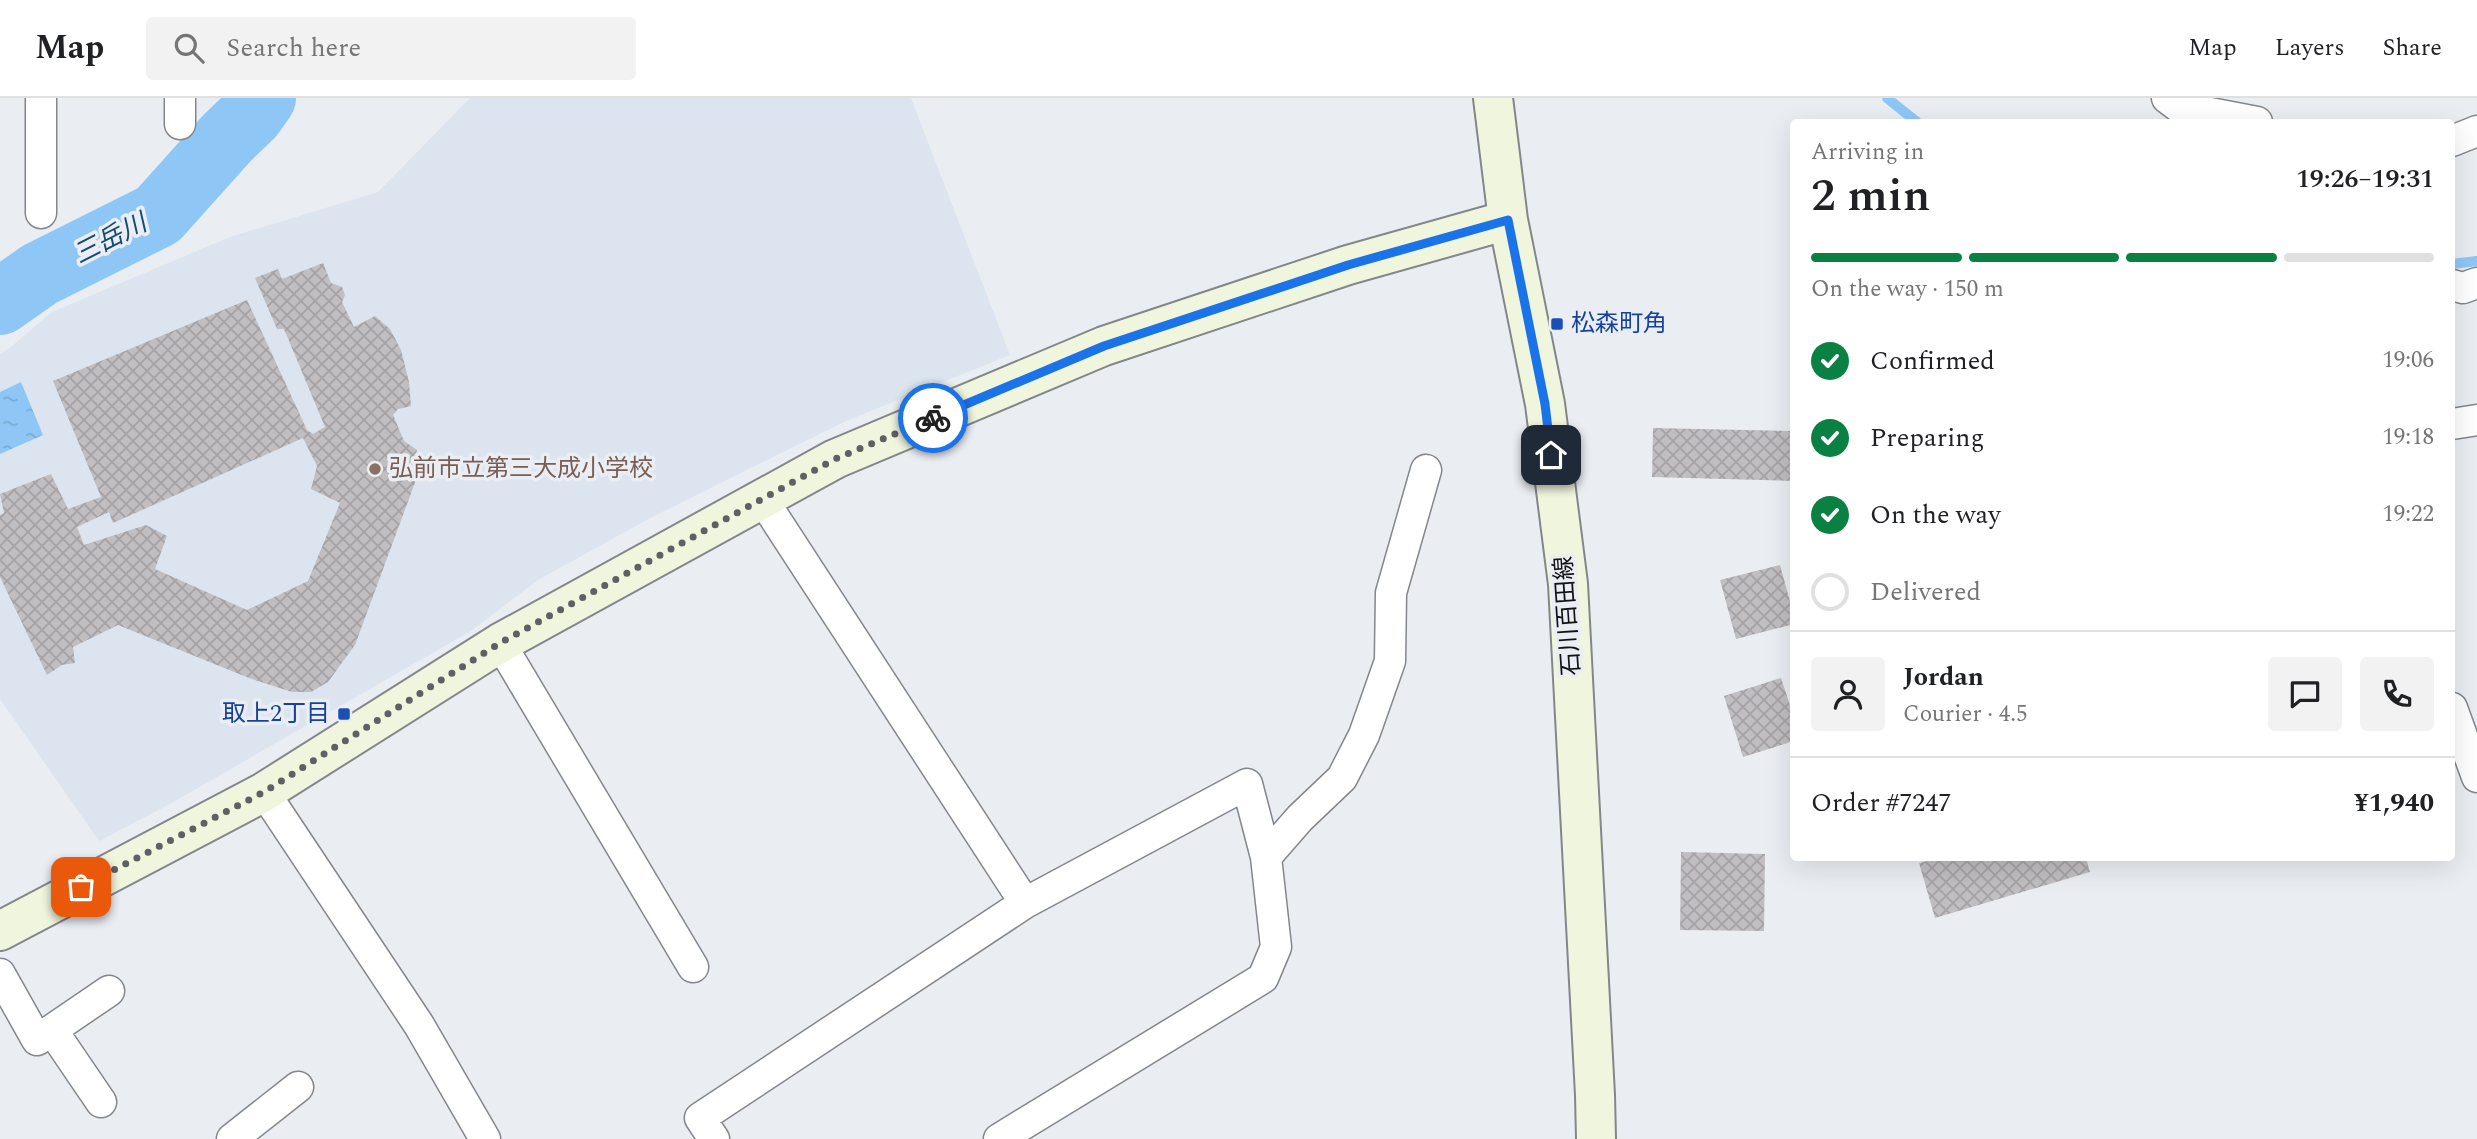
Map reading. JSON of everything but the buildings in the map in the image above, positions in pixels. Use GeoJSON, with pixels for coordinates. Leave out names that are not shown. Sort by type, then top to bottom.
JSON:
{"type":"FeatureCollection","features":[{"type":"Feature","properties":{"kind":"street"},"geometry":{"type":"LineString","coordinates":[[41,98],[41,213]]}},
{"type":"Feature","properties":{"kind":"street","name":"石川百田線"},"geometry":{"type":"LineString","coordinates":[[1493,98],[1508,220],[1545,404],[1568,584],[1596,1139]]}},
{"type":"Feature","properties":{"kind":"street"},"geometry":{"type":"LineString","coordinates":[[2167,98],[2179,107],[2241,119]]}},
{"type":"Feature","properties":{"kind":"street"},"geometry":{"type":"LineString","coordinates":[[2455,140],[2477,131]]}},
{"type":"Feature","properties":{"kind":"street"},"geometry":{"type":"LineString","coordinates":[[0,930],[264,792],[500,643],[835,459],[1104,346],[1348,265],[1508,220]]}},
{"type":"Feature","properties":{"kind":"street"},"geometry":{"type":"LineString","coordinates":[[2455,286],[2463,288],[2477,284]]}},
{"type":"Feature","properties":{"kind":"street"},"geometry":{"type":"LineString","coordinates":[[2455,424],[2477,420]]}},
{"type":"Feature","properties":{"kind":"street"},"geometry":{"type":"LineString","coordinates":[[1266,857],[1300,818],[1342,778],[1364,735],[1390,662],[1391,593],[1426,470]]}},
{"type":"Feature","properties":{"kind":"street"},"geometry":{"type":"LineString","coordinates":[[763,499],[1025,903]]}},
{"type":"Feature","properties":{"kind":"street"},"geometry":{"type":"LineString","coordinates":[[500,643],[693,967]]}},
{"type":"Feature","properties":{"kind":"street"},"geometry":{"type":"LineString","coordinates":[[2463,724],[2477,777]]}},
{"type":"Feature","properties":{"kind":"street"},"geometry":{"type":"LineString","coordinates":[[714,1139],[700,1118],[1025,903],[1247,785],[1266,857],[1276,947],[1263,978],[999,1139]]}},
{"type":"Feature","properties":{"kind":"street"},"geometry":{"type":"LineString","coordinates":[[264,792],[419,1025],[485,1139]]}},
{"type":"Feature","properties":{"kind":"street"},"geometry":{"type":"LineString","coordinates":[[0,975],[37,1040],[109,991]]}},
{"type":"Feature","properties":{"kind":"street"},"geometry":{"type":"LineString","coordinates":[[52,1030],[101,1102]]}},
{"type":"Feature","properties":{"kind":"street"},"geometry":{"type":"LineString","coordinates":[[232,1139],[298,1087]]}},
{"type":"Feature","properties":{"kind":"shaded area","name":"弘前市立第三大成小学校"},"geometry":{"type":"Polygon","coordinates":[[[470,98],[911,98],[1010,355],[846,421],[652,517],[538,580],[471,631],[168,805],[99,841],[0,699],[0,354],[52,312],[230,237],[378,192],[470,98]]]}},
{"type":"Feature","properties":{"kind":"water"},"geometry":{"type":"Polygon","coordinates":[[[21,382],[43,435],[0,454],[0,392],[21,382]]]}},
{"type":"Feature","properties":{"kind":"waterway","name":"三岳川"},"geometry":{"type":"LineString","coordinates":[[0,302],[40,274],[158,215],[251,115],[263,98]]}},
{"type":"Feature","properties":{"kind":"waterway"},"geometry":{"type":"LineString","coordinates":[[1887,98],[1913,119]]}},
{"type":"Feature","properties":{"kind":"waterway"},"geometry":{"type":"LineString","coordinates":[[2455,264],[2477,261]]}},
{"type":"Feature","properties":{"kind":"way so far"},"geometry":{"type":"LineString","coordinates":[[81,887],[264,792],[500,643],[835,459],[933,418]]}},
{"type":"Feature","properties":{"kind":"place","name":"松森町角"},"geometry":{"type":"Point","coordinates":[1557,324]}},
{"type":"Feature","properties":{"kind":"place","name":"弘前市立第三大成小学校"},"geometry":{"type":"Point","coordinates":[375,469]}},
{"type":"Feature","properties":{"kind":"place","name":"取上2丁目"},"geometry":{"type":"Point","coordinates":[344,714]}},
{"type":"Feature","properties":{"kind":"route"},"geometry":{"type":"LineString","coordinates":[[933,418],[1104,346],[1348,265],[1508,220],[1545,404],[1551,455]]}}]}
